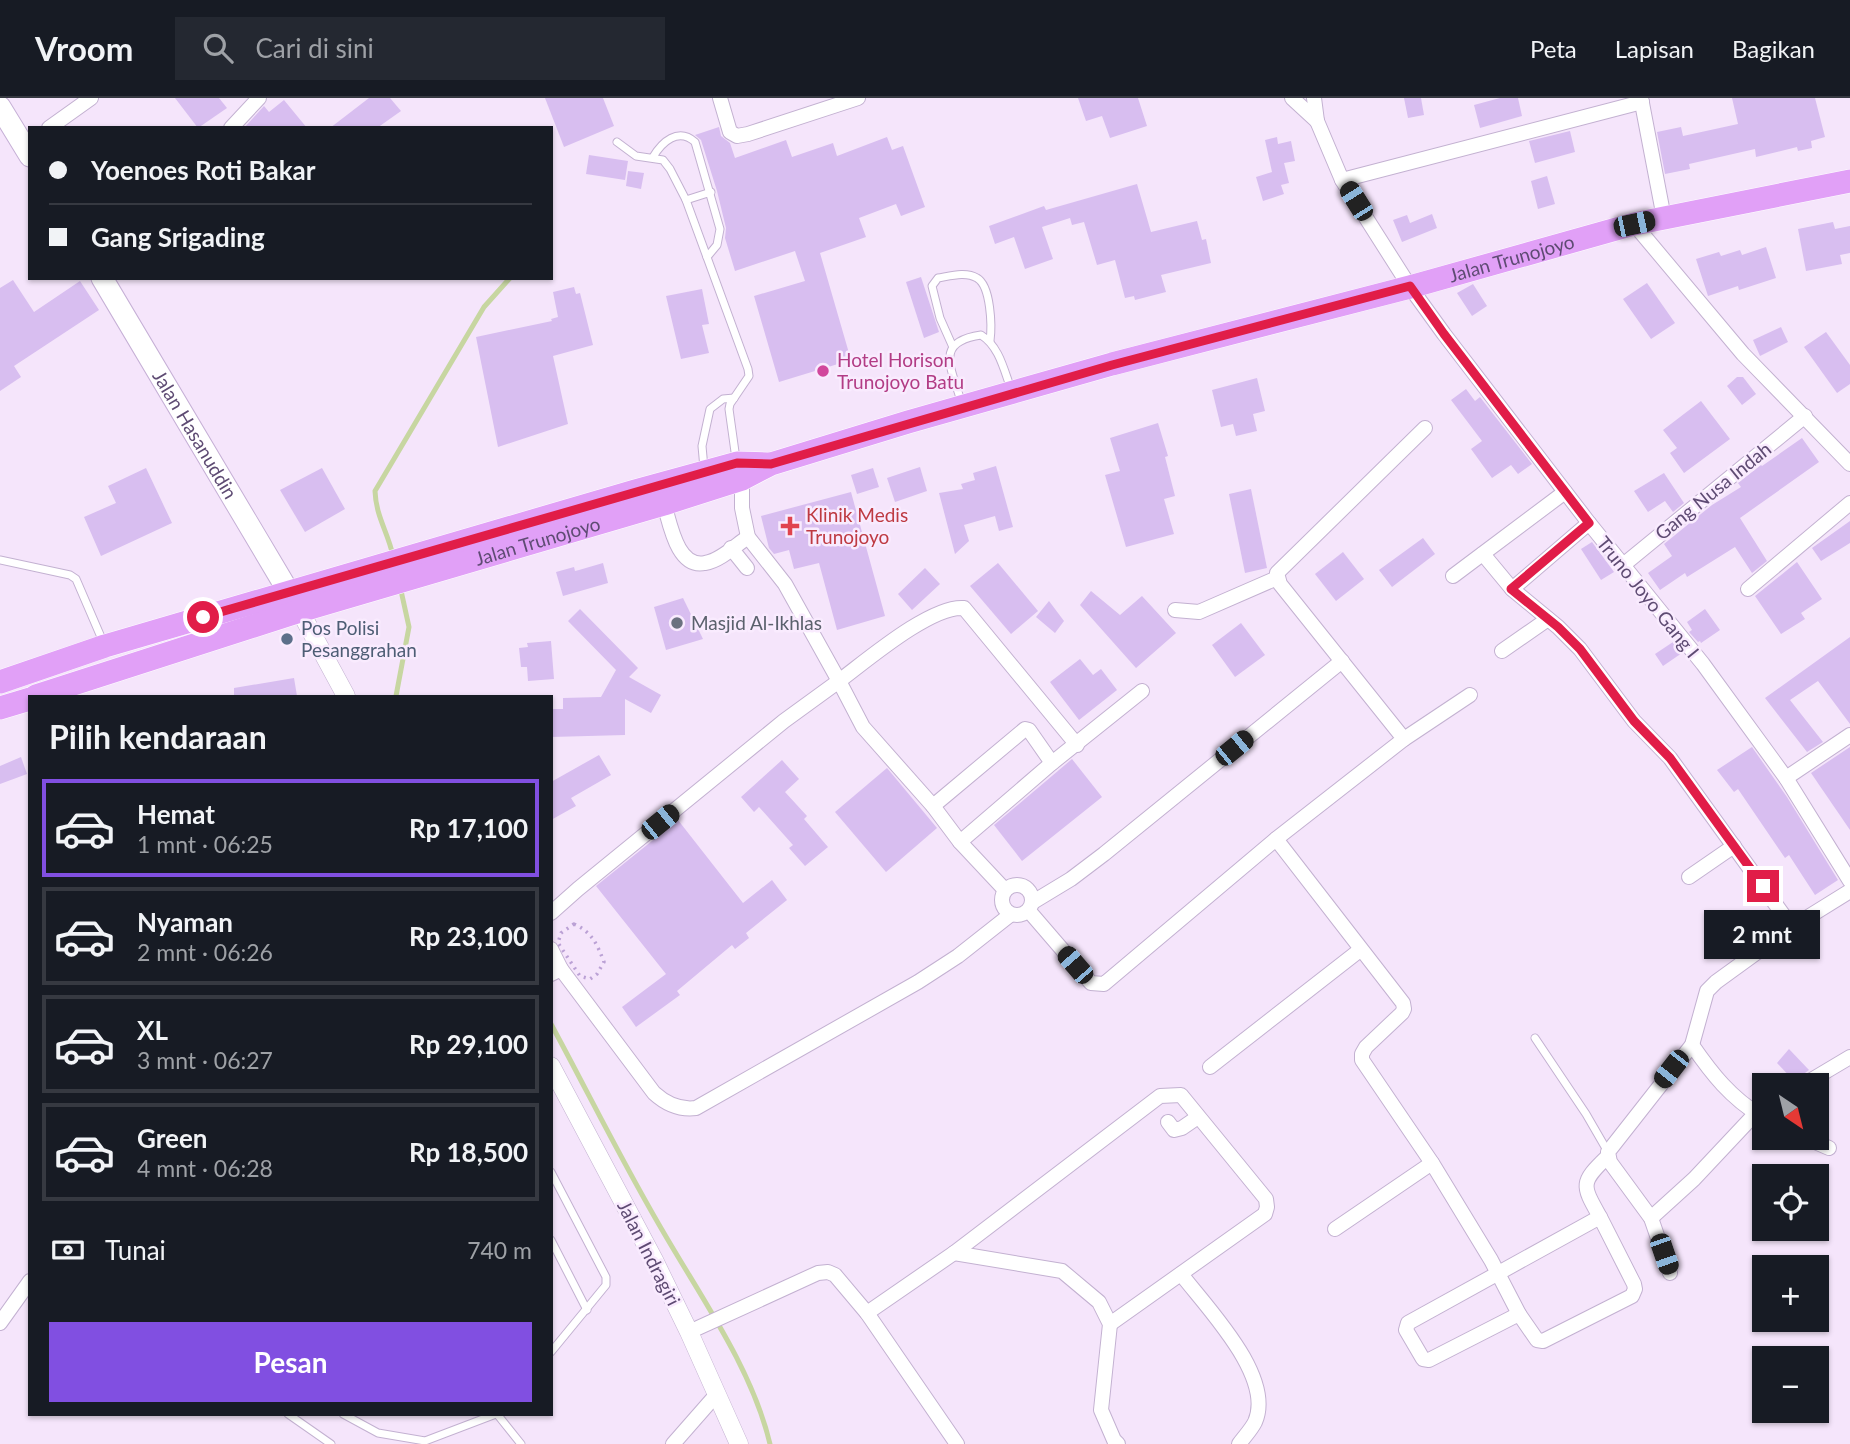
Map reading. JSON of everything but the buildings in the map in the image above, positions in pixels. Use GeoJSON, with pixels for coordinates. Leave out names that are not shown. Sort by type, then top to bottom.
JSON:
{"type":"FeatureCollection","features":[{"type":"Feature","properties":{"kind":"main road"},"geometry":{"type":"LineString","coordinates":[[0,107],[28,147]]}},
{"type":"Feature","properties":{"kind":"main road","name":"Jalan Trunojoyo"},"geometry":{"type":"LineString","coordinates":[[406,570],[704,472],[739,471],[771,464],[1012,393],[1634,224],[1850,181]]}},
{"type":"Feature","properties":{"kind":"main road","name":"Jalan Hasanuddin"},"geometry":{"type":"LineString","coordinates":[[103,280],[295,602]]}},
{"type":"Feature","properties":{"kind":"main road","name":"Jalan Trunojoyo"},"geometry":{"type":"LineString","coordinates":[[295,602],[406,570],[664,504],[739,471]]}},
{"type":"Feature","properties":{"kind":"main road"},"geometry":{"type":"LineString","coordinates":[[0,682],[105,646],[295,602]]}},
{"type":"Feature","properties":{"kind":"main road"},"geometry":{"type":"LineString","coordinates":[[39,695],[295,602]]}},
{"type":"Feature","properties":{"kind":"main road"},"geometry":{"type":"LineString","coordinates":[[0,708],[28,700]]}},
{"type":"Feature","properties":{"kind":"street"},"geometry":{"type":"LineString","coordinates":[[52,126],[91,98]]}},
{"type":"Feature","properties":{"kind":"street"},"geometry":{"type":"LineString","coordinates":[[233,126],[259,98]]}},
{"type":"Feature","properties":{"kind":"street"},"geometry":{"type":"LineString","coordinates":[[720,98],[730,132],[737,136],[858,98]]}},
{"type":"Feature","properties":{"kind":"street"},"geometry":{"type":"LineString","coordinates":[[1292,98],[1317,121]]}},
{"type":"Feature","properties":{"kind":"street"},"geometry":{"type":"LineString","coordinates":[[1314,98],[1317,121]]}},
{"type":"Feature","properties":{"kind":"street"},"geometry":{"type":"LineString","coordinates":[[1342,180],[1642,100],[1664,218]]}},
{"type":"Feature","properties":{"kind":"street","name":"Truno Joyo Gang I"},"geometry":{"type":"LineString","coordinates":[[1317,121],[1342,180],[1410,286],[1622,566],[1703,664],[1786,778],[1850,881]]}},
{"type":"Feature","properties":{"kind":"street"},"geometry":{"type":"LineString","coordinates":[[1634,224],[1743,354],[1850,464]]}},
{"type":"Feature","properties":{"kind":"street","name":"Gang Nusa Indah"},"geometry":{"type":"LineString","coordinates":[[1622,566],[1805,416]]}},
{"type":"Feature","properties":{"kind":"street"},"geometry":{"type":"LineString","coordinates":[[1404,738],[1277,578],[1277,573],[1425,428]]}},
{"type":"Feature","properties":{"kind":"street"},"geometry":{"type":"LineString","coordinates":[[739,471],[748,537],[785,584],[863,727],[933,806],[960,842],[1005,890]]}},
{"type":"Feature","properties":{"kind":"street"},"geometry":{"type":"LineString","coordinates":[[1453,576],[1565,492]]}},
{"type":"Feature","properties":{"kind":"street"},"geometry":{"type":"LineString","coordinates":[[1748,589],[1850,503]]}},
{"type":"Feature","properties":{"kind":"street"},"geometry":{"type":"LineString","coordinates":[[664,504],[679,549],[696,563],[706,563],[748,537]]}},
{"type":"Feature","properties":{"kind":"street"},"geometry":{"type":"LineString","coordinates":[[1511,589],[1589,523]]}},
{"type":"Feature","properties":{"kind":"street"},"geometry":{"type":"LineString","coordinates":[[732,548],[747,568]]}},
{"type":"Feature","properties":{"kind":"street"},"geometry":{"type":"LineString","coordinates":[[1483,554],[1511,589],[1575,643],[1634,721],[1670,758],[1792,927]]}},
{"type":"Feature","properties":{"kind":"street"},"geometry":{"type":"LineString","coordinates":[[1175,610],[1199,612],[1277,578]]}},
{"type":"Feature","properties":{"kind":"street"},"geometry":{"type":"LineString","coordinates":[[295,602],[345,695]]}},
{"type":"Feature","properties":{"kind":"street"},"geometry":{"type":"LineString","coordinates":[[553,911],[763,739],[839,681],[927,618],[960,607],[964,608],[1077,745]]}},
{"type":"Feature","properties":{"kind":"street"},"geometry":{"type":"LineString","coordinates":[[1502,651],[1548,619]]}},
{"type":"Feature","properties":{"kind":"street"},"geometry":{"type":"LineString","coordinates":[[1342,661],[1071,879],[1031,906],[1020,916],[1010,915],[1003,909],[1001,899],[1005,890],[1013,885],[1023,886],[1031,892],[1031,906],[1091,983],[1104,984],[1276,839],[1404,738],[1470,695]]}},
{"type":"Feature","properties":{"kind":"street"},"geometry":{"type":"LineString","coordinates":[[960,842],[1052,762],[1077,745],[1142,691]]}},
{"type":"Feature","properties":{"kind":"street"},"geometry":{"type":"LineString","coordinates":[[933,806],[1025,729],[1029,730],[1052,762]]}},
{"type":"Feature","properties":{"kind":"street"},"geometry":{"type":"LineString","coordinates":[[1786,778],[1850,735]]}},
{"type":"Feature","properties":{"kind":"street"},"geometry":{"type":"LineString","coordinates":[[1276,839],[1403,1003],[1404,1009],[1366,1047],[1362,1060],[1432,1163],[1519,1314],[1537,1340],[1543,1341],[1634,1294],[1634,1284],[1588,1195],[1586,1184],[1590,1173],[1608,1154],[1692,1045],[1707,991],[1792,927],[1850,891]]}},
{"type":"Feature","properties":{"kind":"street"},"geometry":{"type":"LineString","coordinates":[[1689,877],[1734,846]]}},
{"type":"Feature","properties":{"kind":"street"},"geometry":{"type":"LineString","coordinates":[[556,971],[654,1093],[663,1101],[687,1109],[696,1108],[918,982],[958,956],[1010,915]]}},
{"type":"Feature","properties":{"kind":"street"},"geometry":{"type":"LineString","coordinates":[[1210,1067],[1360,950]]}},
{"type":"Feature","properties":{"kind":"street"},"geometry":{"type":"LineString","coordinates":[[1692,1045],[1714,1076],[1739,1101],[1752,1108]]}},
{"type":"Feature","properties":{"kind":"street"},"geometry":{"type":"LineString","coordinates":[[1823,1073],[1850,1057]]}},
{"type":"Feature","properties":{"kind":"street","name":"Jalan Indragiri"},"geometry":{"type":"LineString","coordinates":[[553,1070],[697,1328],[716,1395],[739,1444]]}},
{"type":"Feature","properties":{"kind":"street"},"geometry":{"type":"LineString","coordinates":[[867,1313],[954,1253],[1160,1096],[1181,1095],[1266,1199],[1267,1208],[1265,1214],[1110,1324]]}},
{"type":"Feature","properties":{"kind":"street"},"geometry":{"type":"LineString","coordinates":[[1168,1122],[1174,1130],[1182,1128],[1198,1116]]}},
{"type":"Feature","properties":{"kind":"street"},"geometry":{"type":"LineString","coordinates":[[1651,1217],[1752,1122]]}},
{"type":"Feature","properties":{"kind":"street"},"geometry":{"type":"LineString","coordinates":[[1608,1154],[1651,1217],[1670,1273]]}},
{"type":"Feature","properties":{"kind":"street"},"geometry":{"type":"LineString","coordinates":[[1335,1229],[1432,1163]]}},
{"type":"Feature","properties":{"kind":"street"},"geometry":{"type":"LineString","coordinates":[[1519,1314],[1426,1361],[1406,1330],[1408,1323],[1600,1217]]}},
{"type":"Feature","properties":{"kind":"street"},"geometry":{"type":"LineString","coordinates":[[954,1253],[1062,1271],[1099,1302],[1110,1324],[1101,1410],[1113,1443]]}},
{"type":"Feature","properties":{"kind":"street"},"geometry":{"type":"LineString","coordinates":[[697,1328],[818,1273],[828,1272],[835,1275],[867,1313],[957,1444]]}},
{"type":"Feature","properties":{"kind":"street"},"geometry":{"type":"LineString","coordinates":[[1181,1273],[1253,1372],[1259,1403],[1255,1422],[1239,1444]]}},
{"type":"Feature","properties":{"kind":"street"},"geometry":{"type":"LineString","coordinates":[[0,1323],[28,1284]]}},
{"type":"Feature","properties":{"kind":"street"},"geometry":{"type":"LineString","coordinates":[[673,1444],[716,1395]]}},
{"type":"Feature","properties":{"kind":"lane"},"geometry":{"type":"LineString","coordinates":[[653,157],[660,144],[669,138],[683,135],[695,142],[719,219],[719,238],[713,251],[706,257]]}},
{"type":"Feature","properties":{"kind":"lane"},"geometry":{"type":"LineString","coordinates":[[617,142],[636,156],[663,160],[686,200],[748,369],[749,376],[729,409],[739,471]]}},
{"type":"Feature","properties":{"kind":"lane"},"geometry":{"type":"LineString","coordinates":[[686,200],[710,192]]}},
{"type":"Feature","properties":{"kind":"lane"},"geometry":{"type":"LineString","coordinates":[[952,345],[940,318],[932,286],[938,278],[953,275],[969,275],[978,278],[984,285],[991,315],[990,341]]}},
{"type":"Feature","properties":{"kind":"lane"},"geometry":{"type":"LineString","coordinates":[[962,407],[949,354],[952,345],[960,340],[981,335],[990,341],[1000,357],[1012,393]]}},
{"type":"Feature","properties":{"kind":"lane"},"geometry":{"type":"LineString","coordinates":[[704,472],[702,446],[710,409],[723,399],[734,398]]}},
{"type":"Feature","properties":{"kind":"lane"},"geometry":{"type":"LineString","coordinates":[[0,560],[70,575],[76,579],[105,646]]}},
{"type":"Feature","properties":{"kind":"lane"},"geometry":{"type":"LineString","coordinates":[[1535,1038],[1586,1114],[1608,1154]]}},
{"type":"Feature","properties":{"kind":"lane"},"geometry":{"type":"LineString","coordinates":[[553,1176],[606,1277],[603,1291],[553,1350]]}},
{"type":"Feature","properties":{"kind":"lane"},"geometry":{"type":"LineString","coordinates":[[553,1244],[587,1310]]}},
{"type":"Feature","properties":{"kind":"lane"},"geometry":{"type":"LineString","coordinates":[[291,1416],[331,1444]]}},
{"type":"Feature","properties":{"kind":"lane"},"geometry":{"type":"LineString","coordinates":[[347,1416],[378,1433],[425,1441],[491,1416]]}},
{"type":"Feature","properties":{"kind":"lane"},"geometry":{"type":"LineString","coordinates":[[498,1416],[521,1444]]}},
{"type":"Feature","properties":{"kind":"path"},"geometry":{"type":"LineString","coordinates":[[574,924],[586,929],[597,943],[604,962],[597,974],[590,979],[580,976],[558,943],[561,933],[574,924]]}},
{"type":"Feature","properties":{"kind":"waterway"},"geometry":{"type":"LineString","coordinates":[[393,556],[375,491],[484,307],[508,280]]}},
{"type":"Feature","properties":{"kind":"waterway"},"geometry":{"type":"LineString","coordinates":[[396,695],[409,627],[400,586]]}},
{"type":"Feature","properties":{"kind":"waterway"},"geometry":{"type":"LineString","coordinates":[[553,1028],[637,1187],[740,1364],[770,1444]]}},
{"type":"Feature","properties":{"kind":"place","name":"Hotel Horison Trunojoyo Batu"},"geometry":{"type":"Point","coordinates":[823,371]}},
{"type":"Feature","properties":{"kind":"place","name":"Klinik Medis Trunojoyo"},"geometry":{"type":"Point","coordinates":[790,526]}},
{"type":"Feature","properties":{"kind":"place","name":"Masjid Al-Ikhlas"},"geometry":{"type":"Point","coordinates":[677,623]}},
{"type":"Feature","properties":{"kind":"place","name":"Pos Polisi Pesanggrahan"},"geometry":{"type":"Point","coordinates":[287,639]}},
{"type":"Feature","properties":{"kind":"route"},"geometry":{"type":"LineString","coordinates":[[203,617],[737,463],[771,464],[908,422],[1112,365],[1410,286],[1589,523],[1511,589],[1570,637],[1634,721],[1670,758],[1763,886]]}}]}
